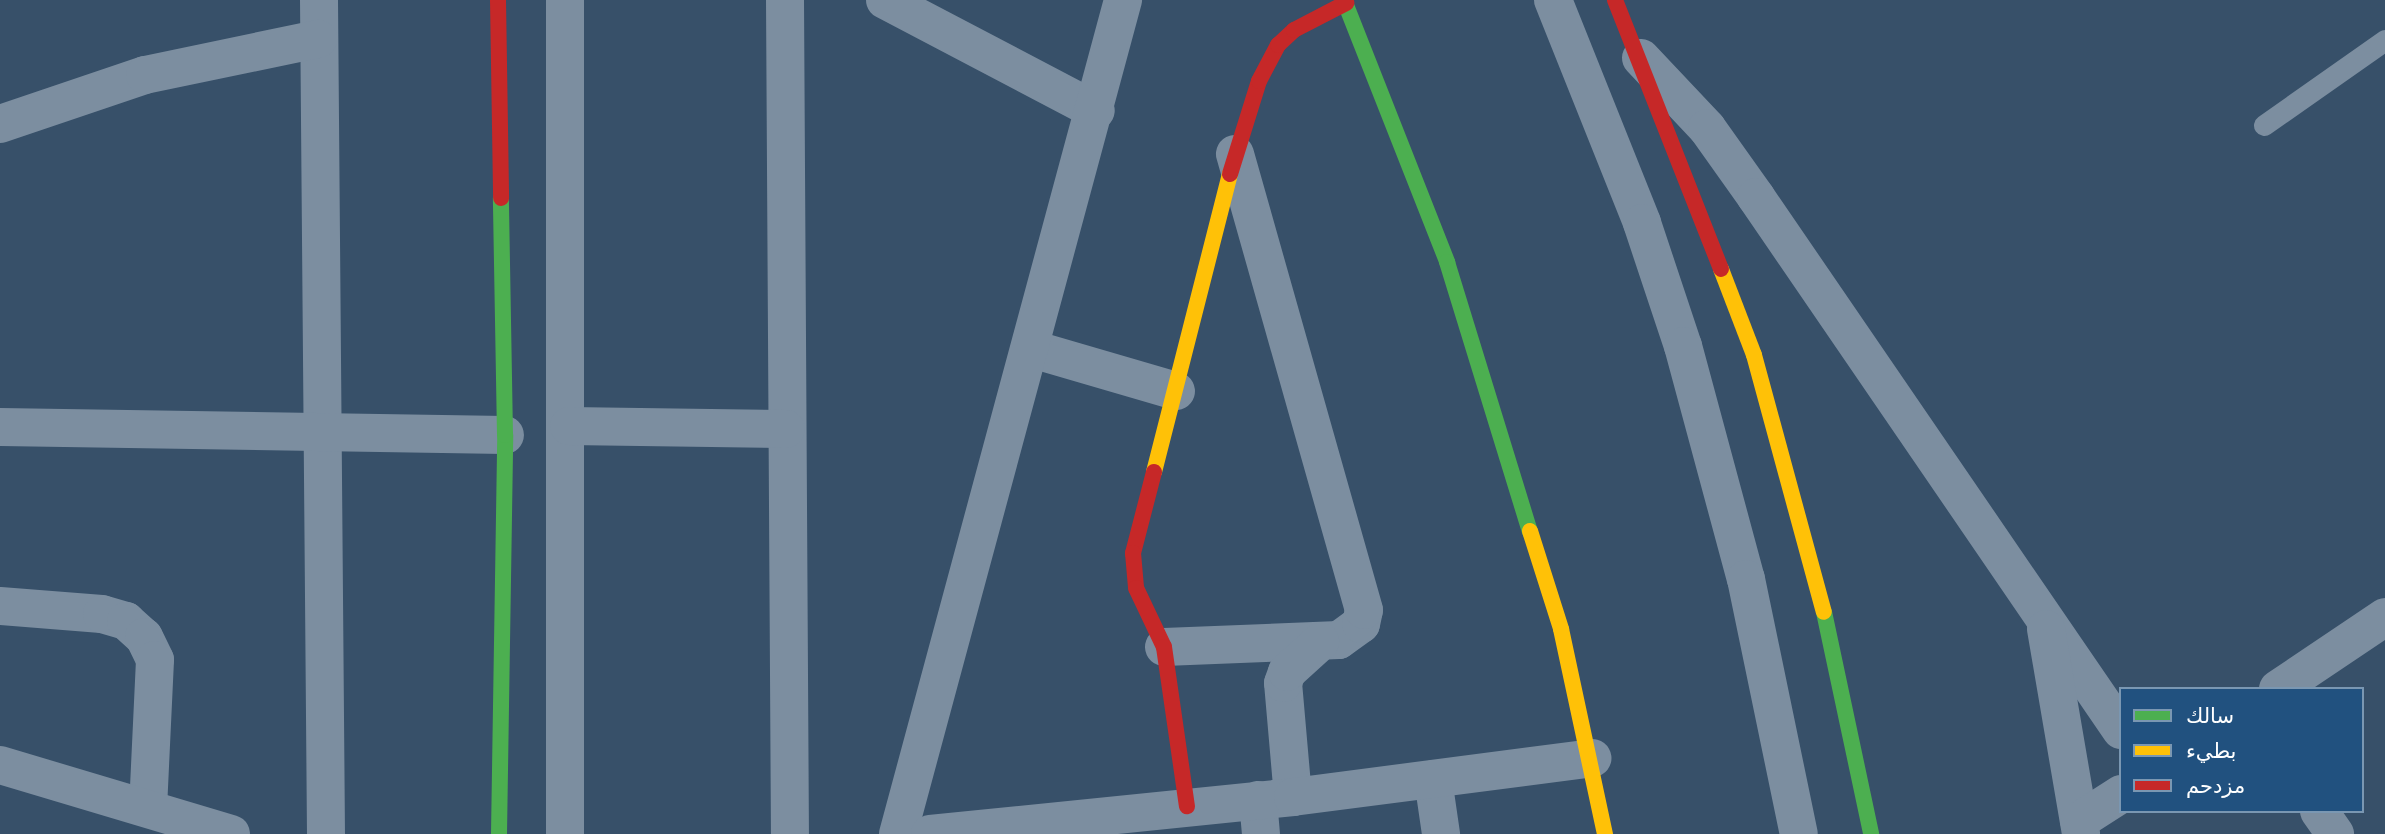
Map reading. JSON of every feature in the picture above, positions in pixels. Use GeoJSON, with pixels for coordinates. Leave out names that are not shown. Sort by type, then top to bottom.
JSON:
{"type":"FeatureCollection","features":[{"type":"Feature","properties":{"kind":"street"},"geometry":{"type":"LineString","coordinates":[[318,0],[320,434],[326,834]]}},
{"type":"Feature","properties":{"kind":"street"},"geometry":{"type":"LineString","coordinates":[[498,0],[505,435],[499,834]]}},
{"type":"Feature","properties":{"kind":"street"},"geometry":{"type":"LineString","coordinates":[[565,0],[569,426],[565,834]]}},
{"type":"Feature","properties":{"kind":"street"},"geometry":{"type":"LineString","coordinates":[[785,0],[790,834]]}},
{"type":"Feature","properties":{"kind":"street"},"geometry":{"type":"LineString","coordinates":[[885,0],[1096,111]]}},
{"type":"Feature","properties":{"kind":"street"},"geometry":{"type":"LineString","coordinates":[[898,834],[1032,349],[1123,0]]}},
{"type":"Feature","properties":{"kind":"street"},"geometry":{"type":"LineString","coordinates":[[1553,0],[1642,223],[1683,346],[1746,579],[1799,834]]}},
{"type":"Feature","properties":{"kind":"street"},"geometry":{"type":"LineString","coordinates":[[1615,0],[1642,58],[1754,355],[1831,639],[1871,834]]}},
{"type":"Feature","properties":{"kind":"street"},"geometry":{"type":"LineString","coordinates":[[1186,806],[1164,647],[1132,569],[1235,154],[1278,45],[1294,30],[1345,1],[1447,262],[1561,629],[1592,758],[1605,834]]}},
{"type":"Feature","properties":{"kind":"street"},"geometry":{"type":"LineString","coordinates":[[0,124],[145,75],[318,39]]}},
{"type":"Feature","properties":{"kind":"street"},"geometry":{"type":"LineString","coordinates":[[1642,58],[1707,128],[1742,177],[2119,727]]}},
{"type":"Feature","properties":{"kind":"street"},"geometry":{"type":"LineString","coordinates":[[1164,647],[1320,642],[1352,635],[1364,610],[1235,154]]}},
{"type":"Feature","properties":{"kind":"street"},"geometry":{"type":"LineString","coordinates":[[1032,349],[1176,391]]}},
{"type":"Feature","properties":{"kind":"street"},"geometry":{"type":"LineString","coordinates":[[569,426],[786,429]]}},
{"type":"Feature","properties":{"kind":"street"},"geometry":{"type":"LineString","coordinates":[[0,427],[505,435]]}},
{"type":"Feature","properties":{"kind":"street"},"geometry":{"type":"LineString","coordinates":[[0,607],[102,614],[126,621],[144,637],[155,660],[148,807]]}},
{"type":"Feature","properties":{"kind":"street"},"geometry":{"type":"LineString","coordinates":[[2043,614],[2080,827],[2119,796]]}},
{"type":"Feature","properties":{"kind":"street"},"geometry":{"type":"LineString","coordinates":[[2281,687],[2385,617]]}},
{"type":"Feature","properties":{"kind":"street"},"geometry":{"type":"LineString","coordinates":[[1270,810],[1286,672],[1320,642]]}},
{"type":"Feature","properties":{"kind":"street"},"geometry":{"type":"LineString","coordinates":[[930,834],[1186,806],[1270,810],[1433,779],[1592,758]]}},
{"type":"Feature","properties":{"kind":"street"},"geometry":{"type":"LineString","coordinates":[[0,765],[148,807],[231,834]]}},
{"type":"Feature","properties":{"kind":"street"},"geometry":{"type":"LineString","coordinates":[[1433,779],[1441,834]]}},
{"type":"Feature","properties":{"kind":"street"},"geometry":{"type":"LineString","coordinates":[[2320,813],[2335,834]]}},
{"type":"Feature","properties":{"kind":"lane"},"geometry":{"type":"LineString","coordinates":[[2264,125],[2385,40]]}},
{"type":"Feature","properties":{"kind":"traffic: fast"},"geometry":{"type":"LineString","coordinates":[[1344,0],[1447,262],[1530,531]]}},
{"type":"Feature","properties":{"kind":"traffic: fast"},"geometry":{"type":"LineString","coordinates":[[499,834],[505,435],[501,198]]}},
{"type":"Feature","properties":{"kind":"traffic: fast"},"geometry":{"type":"LineString","coordinates":[[1824,612],[1871,834]]}},
{"type":"Feature","properties":{"kind":"traffic: slow"},"geometry":{"type":"LineString","coordinates":[[1154,472],[1230,174]]}},
{"type":"Feature","properties":{"kind":"traffic: slow"},"geometry":{"type":"LineString","coordinates":[[1721,269],[1754,355],[1824,612]]}},
{"type":"Feature","properties":{"kind":"traffic: slow"},"geometry":{"type":"LineString","coordinates":[[1530,531],[1561,629],[1605,834]]}},
{"type":"Feature","properties":{"kind":"traffic: jam"},"geometry":{"type":"LineString","coordinates":[[498,0],[501,198]]}},
{"type":"Feature","properties":{"kind":"traffic: jam"},"geometry":{"type":"LineString","coordinates":[[1615,0],[1721,269]]}},
{"type":"Feature","properties":{"kind":"traffic: jam"},"geometry":{"type":"LineString","coordinates":[[1230,174],[1259,81],[1278,45],[1294,30],[1346,3]]}},
{"type":"Feature","properties":{"kind":"traffic: jam"},"geometry":{"type":"LineString","coordinates":[[1154,472],[1133,553],[1136,588],[1164,647],[1187,806]]}}]}
